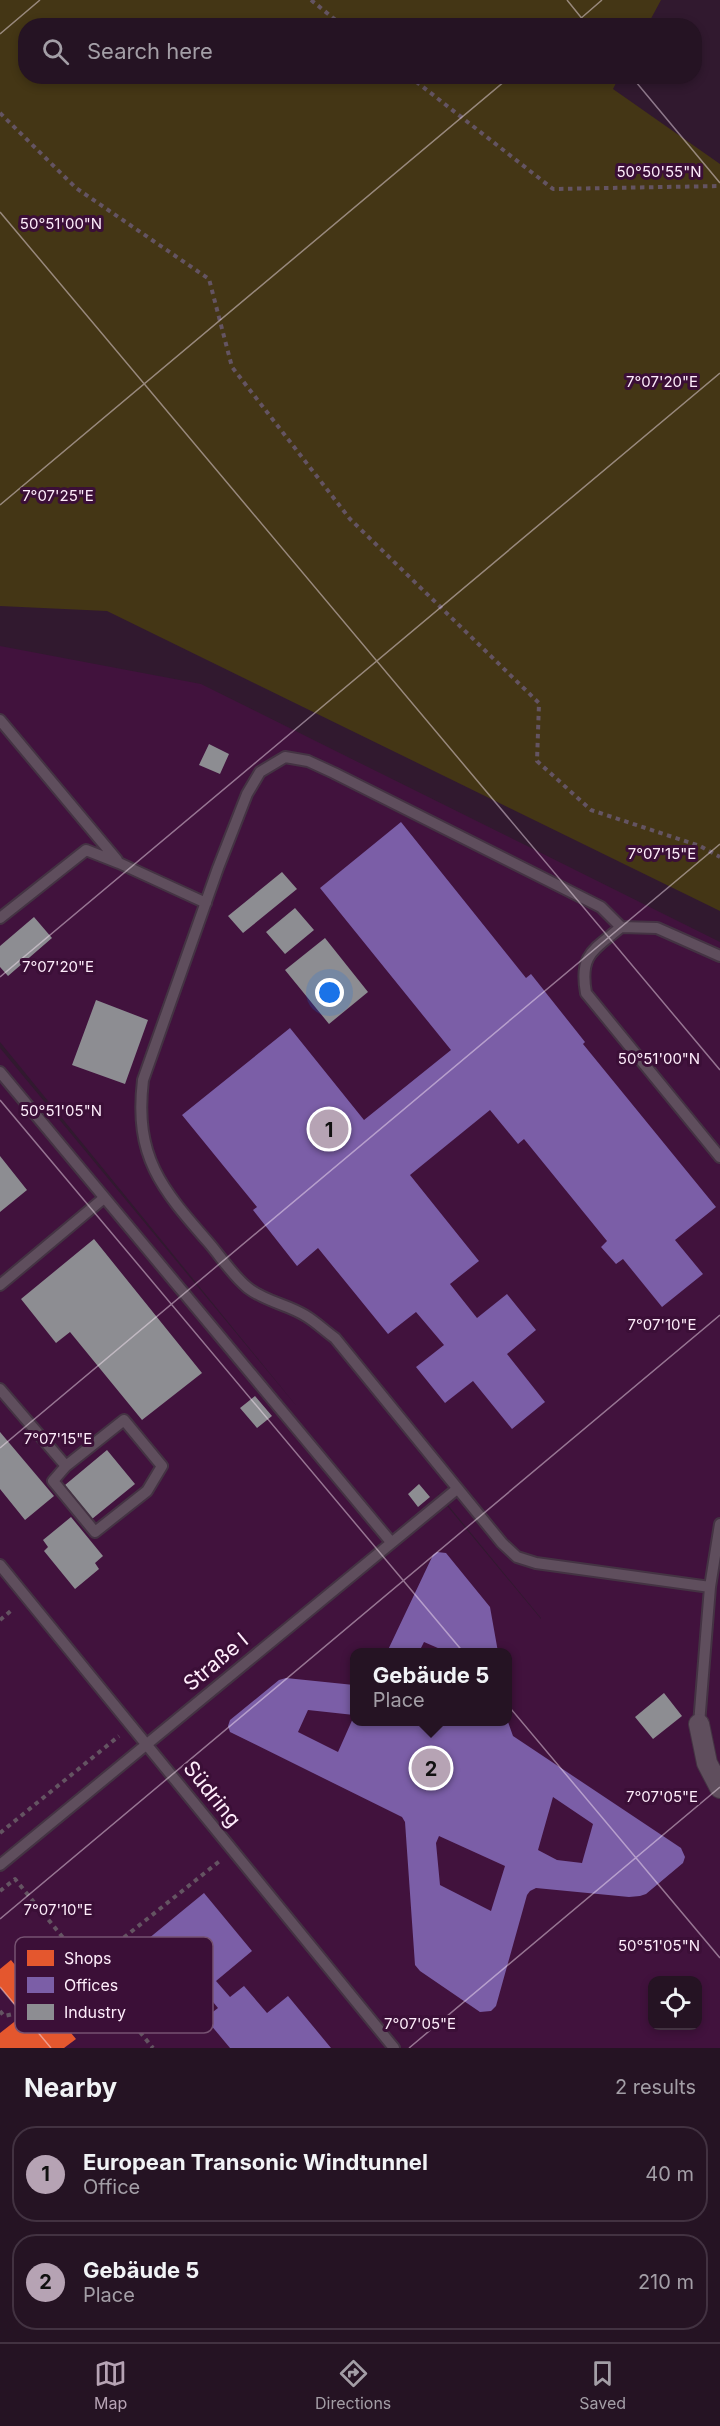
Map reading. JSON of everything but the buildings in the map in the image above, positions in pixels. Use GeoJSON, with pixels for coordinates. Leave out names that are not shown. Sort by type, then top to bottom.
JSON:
{"type":"FeatureCollection","features":[{"type":"Feature","properties":{"kind":"street"},"geometry":{"type":"LineString","coordinates":[[699,1724],[707,1763],[720,1788]]}},
{"type":"Feature","properties":{"kind":"lane"},"geometry":{"type":"LineString","coordinates":[[0,720],[119,863]]}},
{"type":"Feature","properties":{"kind":"lane"},"geometry":{"type":"LineString","coordinates":[[621,927],[601,907],[558,885],[334,773],[308,761],[285,756],[260,772],[247,794],[143,1080],[142,1125],[148,1158],[162,1186],[247,1287],[271,1302],[304,1315],[335,1338],[457,1489],[502,1543],[517,1557],[536,1563],[710,1587]]}},
{"type":"Feature","properties":{"kind":"lane"},"geometry":{"type":"LineString","coordinates":[[0,918],[86,850],[206,903]]}},
{"type":"Feature","properties":{"kind":"lane"},"geometry":{"type":"LineString","coordinates":[[720,956],[657,928],[621,927],[592,951],[582,971],[586,993],[720,1157]]}},
{"type":"Feature","properties":{"kind":"lane"},"geometry":{"type":"LineString","coordinates":[[0,1072],[391,1542]]}},
{"type":"Feature","properties":{"kind":"lane"},"geometry":{"type":"LineString","coordinates":[[0,1285],[104,1198]]}},
{"type":"Feature","properties":{"kind":"lane"},"geometry":{"type":"LineString","coordinates":[[0,1389],[66,1466]]}},
{"type":"Feature","properties":{"kind":"lane"},"geometry":{"type":"LineString","coordinates":[[124,1420],[162,1466],[147,1491],[95,1532],[53,1481],[66,1466],[124,1420]]}},
{"type":"Feature","properties":{"kind":"lane","name":"Straße I"},"geometry":{"type":"LineString","coordinates":[[0,1866],[457,1489]]}},
{"type":"Feature","properties":{"kind":"lane"},"geometry":{"type":"LineString","coordinates":[[699,1724],[710,1587],[720,1524]]}},
{"type":"Feature","properties":{"kind":"lane","name":"Südring"},"geometry":{"type":"LineString","coordinates":[[0,1565],[394,2048]]}},
{"type":"Feature","properties":{"kind":"path"},"geometry":{"type":"LineString","coordinates":[[311,0],[333,18]]}},
{"type":"Feature","properties":{"kind":"path"},"geometry":{"type":"LineString","coordinates":[[419,84],[553,189],[720,186]]}},
{"type":"Feature","properties":{"kind":"path"},"geometry":{"type":"LineString","coordinates":[[0,113],[76,188],[209,279],[232,367],[336,502],[350,519],[539,703],[537,761],[591,810],[700,846],[720,857]]}},
{"type":"Feature","properties":{"kind":"path"},"geometry":{"type":"LineString","coordinates":[[0,1620],[13,1609]]}},
{"type":"Feature","properties":{"kind":"path"},"geometry":{"type":"LineString","coordinates":[[0,1833],[116,1739]]}},
{"type":"Feature","properties":{"kind":"path"},"geometry":{"type":"LineString","coordinates":[[124,1937],[233,1850]]}},
{"type":"Feature","properties":{"kind":"path"},"geometry":{"type":"LineString","coordinates":[[0,1891],[15,1879],[62,1937]]}},
{"type":"Feature","properties":{"kind":"path"},"geometry":{"type":"LineString","coordinates":[[0,2011],[4,2016],[15,2014]]}},
{"type":"Feature","properties":{"kind":"path"},"geometry":{"type":"LineString","coordinates":[[141,2033],[153,2048]]}},
{"type":"Feature","properties":{"kind":"shaded area"},"geometry":{"type":"Polygon","coordinates":[[[0,0],[661,0],[651,18],[18,18],[18,84],[616,84],[613,89],[720,164],[720,911],[107,611],[0,606],[0,0]]]}},
{"type":"Feature","properties":{"kind":"shaded area"},"geometry":{"type":"Polygon","coordinates":[[[0,646],[201,684],[720,942],[720,2048],[0,2048],[0,1048],[299,1409],[0,1042],[0,646]],[[438,1493],[443,1501],[541,1618],[438,1493]]]}},
{"type":"Feature","properties":{"kind":"place","name":"European Transonic Windtunnel"},"geometry":{"type":"Point","coordinates":[329,1129]}},
{"type":"Feature","properties":{"kind":"place","name":"Gebäude 5"},"geometry":{"type":"Point","coordinates":[431,1768]}}]}
